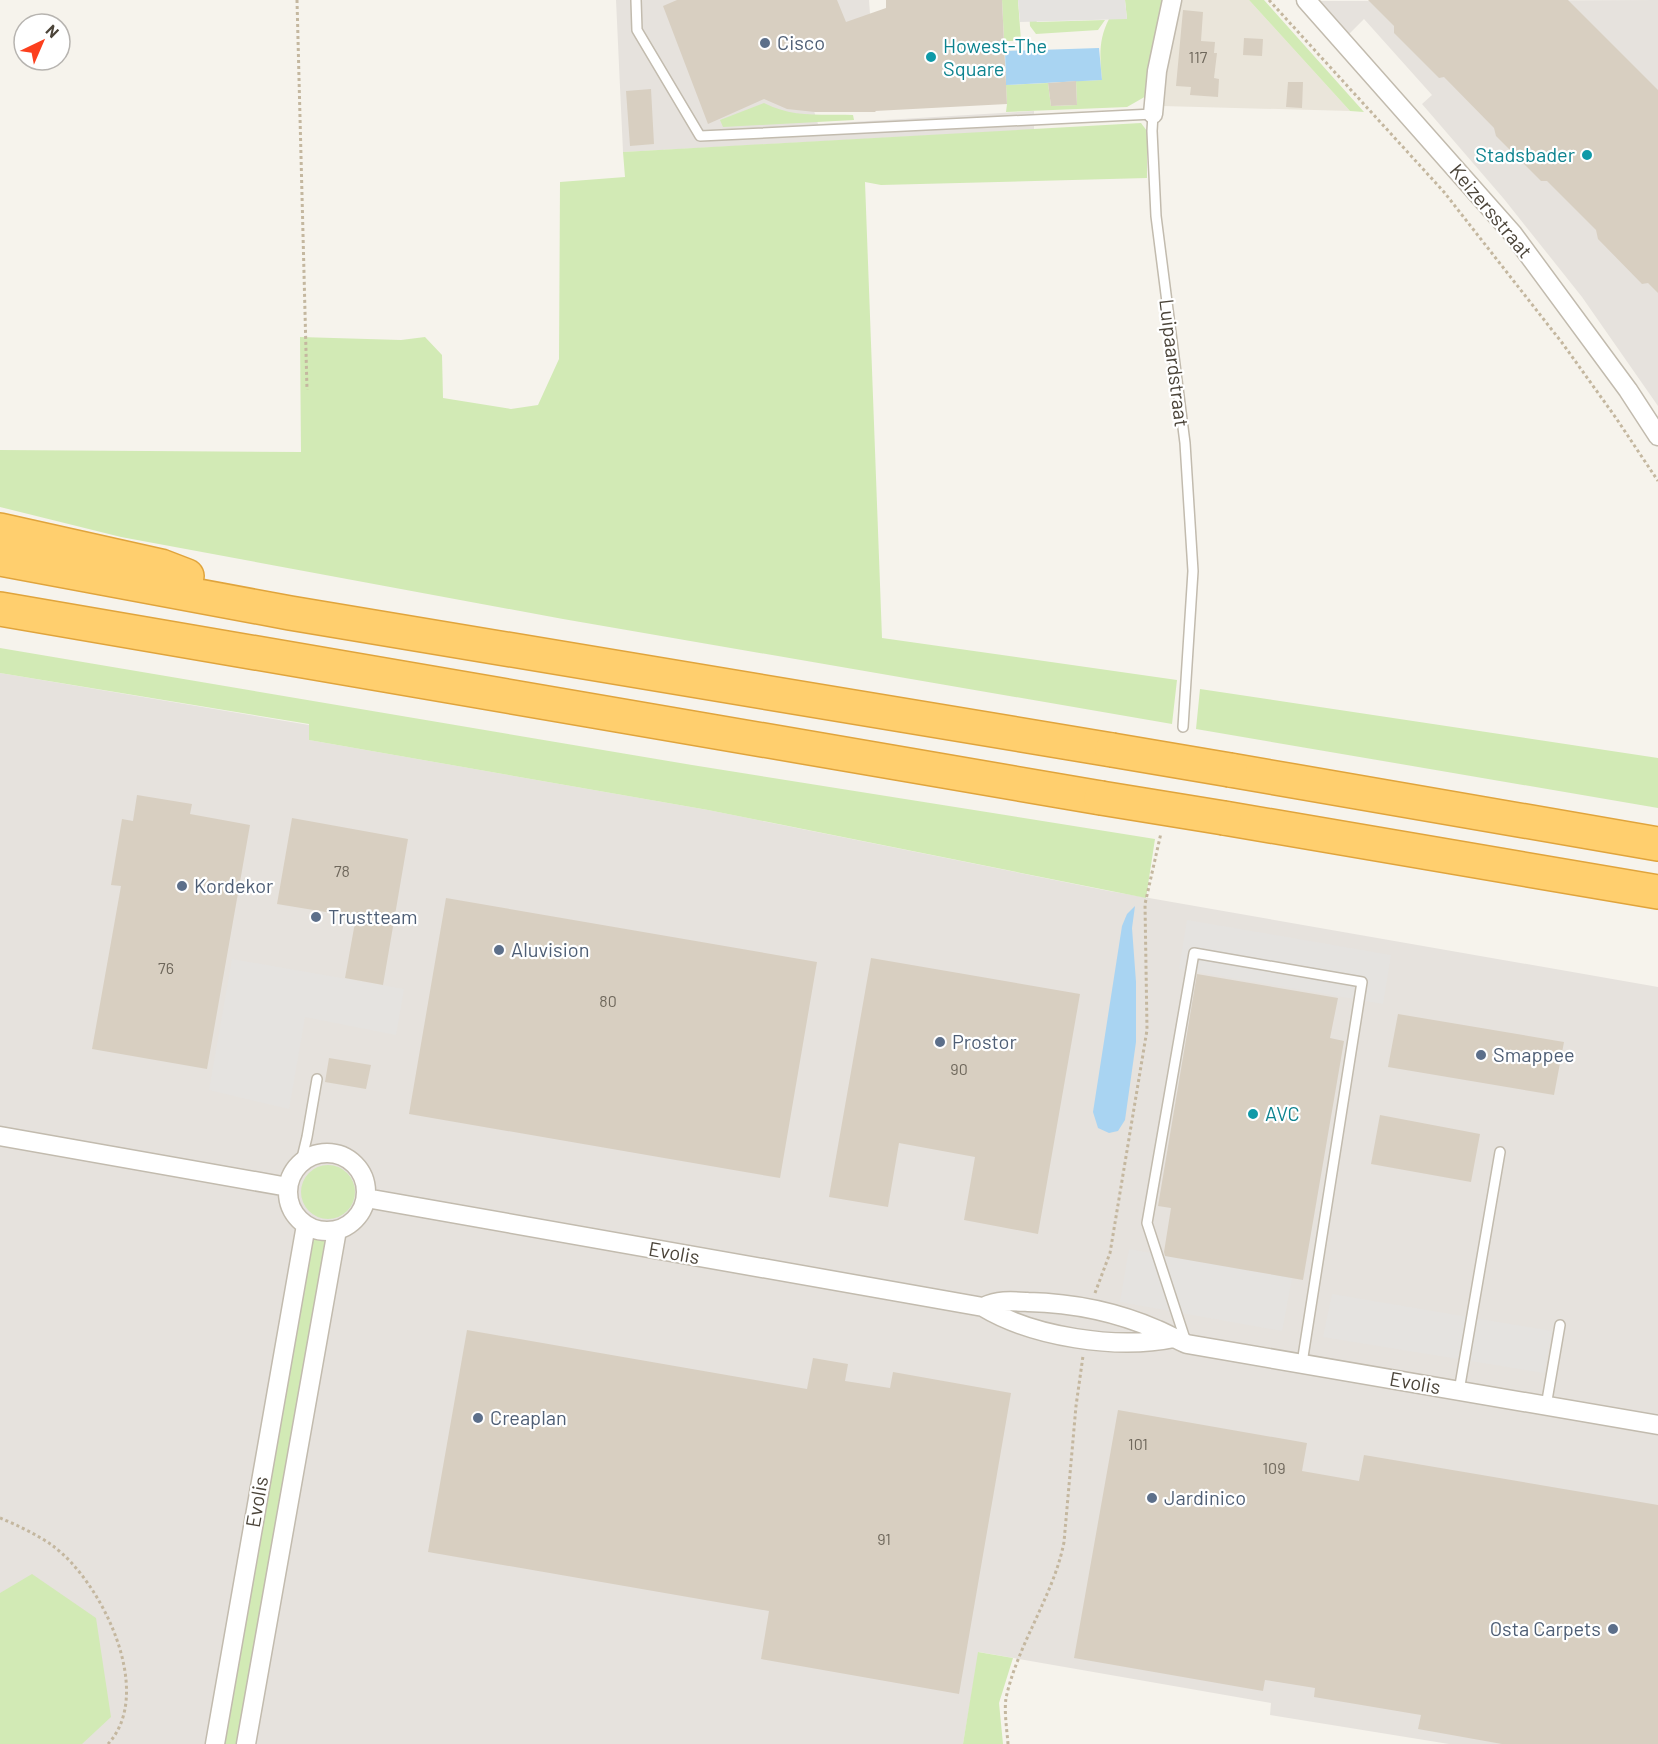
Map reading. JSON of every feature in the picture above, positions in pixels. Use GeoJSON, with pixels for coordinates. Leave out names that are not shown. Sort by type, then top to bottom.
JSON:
{"type":"FeatureCollection","features":[{"type":"Feature","properties":{"kind":"highway"},"geometry":{"type":"LineString","coordinates":[[0,530],[161,566],[290,614]]}},
{"type":"Feature","properties":{"kind":"highway"},"geometry":{"type":"LineString","coordinates":[[0,559],[290,614],[1112,750],[1658,844]]}},
{"type":"Feature","properties":{"kind":"highway"},"geometry":{"type":"LineString","coordinates":[[9,612],[1658,892]]}},
{"type":"Feature","properties":{"kind":"street","name":"Luipaardstraat"},"geometry":{"type":"LineString","coordinates":[[1153,114],[1157,71],[1172,0]]}},
{"type":"Feature","properties":{"kind":"street","name":"Keizersstraat"},"geometry":{"type":"LineString","coordinates":[[1306,0],[1513,234],[1628,390],[1658,436]]}},
{"type":"Feature","properties":{"kind":"street"},"geometry":{"type":"LineString","coordinates":[[0,1136],[288,1187]]}},
{"type":"Feature","properties":{"kind":"street"},"geometry":{"type":"LineString","coordinates":[[329,1152],[349,1159],[363,1174],[366,1198],[360,1214],[354,1221],[337,1230],[322,1231],[306,1225],[294,1214],[289,1203],[288,1187],[293,1170],[301,1162],[309,1156],[329,1152]]}},
{"type":"Feature","properties":{"kind":"street","name":"Evolis"},"geometry":{"type":"LineString","coordinates":[[366,1198],[983,1307],[995,1314],[1048,1332],[1085,1340],[1102,1342],[1180,1341],[1658,1425]]}},
{"type":"Feature","properties":{"kind":"street","name":"Evolis"},"geometry":{"type":"LineString","coordinates":[[215,1744],[306,1225]]}},
{"type":"Feature","properties":{"kind":"street","name":"Evolis"},"geometry":{"type":"LineString","coordinates":[[246,1744],[337,1230]]}},
{"type":"Feature","properties":{"kind":"street","name":"Evolis"},"geometry":{"type":"LineString","coordinates":[[983,1307],[996,1301],[1054,1302],[1090,1308],[1106,1311],[1159,1330],[1180,1341]]}},
{"type":"Feature","properties":{"kind":"lane"},"geometry":{"type":"LineString","coordinates":[[636,0],[637,30],[700,136],[1153,114]]}},
{"type":"Feature","properties":{"kind":"lane","name":"Luipaardstraat"},"geometry":{"type":"LineString","coordinates":[[1153,114],[1156,216],[1185,443],[1193,571],[1183,727]]}},
{"type":"Feature","properties":{"kind":"lane"},"geometry":{"type":"LineString","coordinates":[[1180,1341],[1147,1223],[1194,953],[1362,982],[1302,1363]]}},
{"type":"Feature","properties":{"kind":"lane"},"geometry":{"type":"LineString","coordinates":[[301,1162],[317,1079]]}},
{"type":"Feature","properties":{"kind":"lane"},"geometry":{"type":"LineString","coordinates":[[1459,1391],[1500,1152]]}},
{"type":"Feature","properties":{"kind":"lane"},"geometry":{"type":"LineString","coordinates":[[1546,1406],[1560,1325]]}},
{"type":"Feature","properties":{"kind":"path"},"geometry":{"type":"LineString","coordinates":[[297,0],[307,390]]}},
{"type":"Feature","properties":{"kind":"path"},"geometry":{"type":"LineString","coordinates":[[1269,0],[1444,192],[1563,344],[1658,481]]}},
{"type":"Feature","properties":{"kind":"path"},"geometry":{"type":"LineString","coordinates":[[0,1518],[53,1546],[75,1568],[104,1610],[123,1659],[128,1688],[120,1728],[108,1744]]}},
{"type":"Feature","properties":{"kind":"shaded area"},"geometry":{"type":"Polygon","coordinates":[[[616,0],[869,0],[870,14],[814,111],[818,124],[1034,111],[1034,130],[623,152],[616,0]]]}},
{"type":"Feature","properties":{"kind":"shaded area"},"geometry":{"type":"Polygon","coordinates":[[[1018,0],[1125,0],[1127,19],[1020,22],[1018,0]]]}},
{"type":"Feature","properties":{"kind":"shaded area"},"geometry":{"type":"Polygon","coordinates":[[[1177,0],[1249,0],[1350,111],[1162,106],[1177,0]]]}},
{"type":"Feature","properties":{"kind":"shaded area","name":"Stadsbader"},"geometry":{"type":"Polygon","coordinates":[[[1658,0],[1658,406],[1582,297],[1504,199],[1422,104],[1432,95],[1364,19],[1349,34],[1319,1],[1658,0]]]}},
{"type":"Feature","properties":{"kind":"shaded area"},"geometry":{"type":"Polygon","coordinates":[[[0,673],[309,725],[309,740],[708,810],[1109,891],[1658,987],[1658,1744],[1449,1744],[1270,1715],[1271,1703],[979,1652],[963,1744],[0,1744],[0,673]]]}},
{"type":"Feature","properties":{"kind":"shaded area"},"geometry":{"type":"Polygon","coordinates":[[[1187,920],[1391,955],[1383,1004],[1179,969],[1187,920]]]}},
{"type":"Feature","properties":{"kind":"shaded area"},"geometry":{"type":"Polygon","coordinates":[[[232,959],[404,989],[396,1035],[305,1017],[289,1109],[209,1090],[232,959]]]}},
{"type":"Feature","properties":{"kind":"shaded area"},"geometry":{"type":"Polygon","coordinates":[[[1129,1249],[1292,1278],[1282,1331],[1120,1302],[1129,1249]]]}},
{"type":"Feature","properties":{"kind":"shaded area"},"geometry":{"type":"Polygon","coordinates":[[[1332,1294],[1552,1331],[1544,1373],[1323,1337],[1332,1294]]]}},
{"type":"Feature","properties":{"kind":"green space"},"geometry":{"type":"Polygon","coordinates":[[[1002,0],[1018,0],[1021,41],[1004,41],[1002,0]]]}},
{"type":"Feature","properties":{"kind":"green space"},"geometry":{"type":"Polygon","coordinates":[[[1125,0],[1163,0],[1152,56],[1148,95],[1127,107],[1006,112],[1006,85],[1048,83],[1051,106],[1077,105],[1076,81],[1102,80],[1100,57],[1105,27],[1109,19],[1127,19],[1125,0]]]}},
{"type":"Feature","properties":{"kind":"green space"},"geometry":{"type":"Polygon","coordinates":[[[1249,0],[1264,0],[1364,112],[1350,111],[1249,0]]]}},
{"type":"Feature","properties":{"kind":"green space"},"geometry":{"type":"Polygon","coordinates":[[[1029,10],[1037,22],[1105,20],[1098,30],[1036,34],[1030,26],[1029,10]]]}},
{"type":"Feature","properties":{"kind":"green space"},"geometry":{"type":"Polygon","coordinates":[[[764,103],[796,113],[853,115],[854,120],[723,127],[720,120],[764,103]]]}},
{"type":"Feature","properties":{"kind":"green space"},"geometry":{"type":"Polygon","coordinates":[[[1141,123],[1147,131],[1147,178],[881,185],[865,182],[882,638],[1177,680],[1172,724],[563,619],[121,537],[0,507],[0,450],[301,452],[300,337],[401,340],[425,337],[442,355],[443,398],[511,409],[538,405],[559,359],[560,182],[625,177],[623,152],[1141,123]]]}},
{"type":"Feature","properties":{"kind":"green space"},"geometry":{"type":"Polygon","coordinates":[[[0,648],[692,765],[1155,839],[1146,898],[708,810],[309,740],[309,724],[0,673],[0,648]]]}},
{"type":"Feature","properties":{"kind":"green space"},"geometry":{"type":"Polygon","coordinates":[[[1200,689],[1658,758],[1658,808],[1196,729],[1200,689]]]}},
{"type":"Feature","properties":{"kind":"green space"},"geometry":{"type":"Polygon","coordinates":[[[328,1165],[338,1167],[347,1173],[353,1182],[355,1192],[353,1202],[347,1211],[338,1217],[328,1219],[318,1217],[309,1211],[303,1202],[301,1192],[303,1182],[309,1173],[318,1167],[328,1165]]]}},
{"type":"Feature","properties":{"kind":"green space"},"geometry":{"type":"Polygon","coordinates":[[[311,1235],[328,1239],[240,1744],[223,1744],[311,1235]]]}},
{"type":"Feature","properties":{"kind":"green space"},"geometry":{"type":"Polygon","coordinates":[[[32,1574],[96,1618],[111,1717],[82,1744],[0,1744],[0,1593],[32,1574]]]}},
{"type":"Feature","properties":{"kind":"green space"},"geometry":{"type":"Polygon","coordinates":[[[978,1652],[1013,1658],[999,1703],[1003,1744],[963,1744],[978,1652]]]}},
{"type":"Feature","properties":{"kind":"water"},"geometry":{"type":"Polygon","coordinates":[[[1099,48],[1102,80],[1006,85],[1005,51],[1099,48]]]}},
{"type":"Feature","properties":{"kind":"water"},"geometry":{"type":"Polygon","coordinates":[[[1135,906],[1132,928],[1136,982],[1136,1042],[1125,1120],[1118,1131],[1109,1133],[1098,1128],[1093,1112],[1122,926],[1127,914],[1135,906]]]}},
{"type":"Feature","properties":{"kind":"building"},"geometry":{"type":"Polygon","coordinates":[[[677,0],[837,0],[846,22],[886,8],[886,0],[1002,0],[1007,104],[876,112],[815,112],[787,109],[764,99],[708,124],[663,6],[677,0]]]}},
{"type":"Feature","properties":{"kind":"building","name":"Stadsbader"},"geometry":{"type":"Polygon","coordinates":[[[1368,0],[1568,0],[1658,90],[1658,293],[1648,283],[1642,284],[1598,239],[1596,230],[1547,181],[1541,181],[1496,136],[1494,128],[1444,77],[1439,78],[1394,33],[1394,26],[1368,0]]]}},
{"type":"Feature","properties":{"kind":"building"},"geometry":{"type":"Polygon","coordinates":[[[1183,10],[1203,12],[1201,41],[1215,42],[1214,53],[1217,53],[1214,78],[1219,79],[1218,97],[1190,95],[1191,87],[1176,86],[1183,10]]]}},
{"type":"Feature","properties":{"kind":"building"},"geometry":{"type":"Polygon","coordinates":[[[1244,38],[1263,39],[1262,56],[1243,55],[1244,38]]]}},
{"type":"Feature","properties":{"kind":"building"},"geometry":{"type":"Polygon","coordinates":[[[1076,81],[1077,105],[1051,106],[1048,83],[1076,81]]]}},
{"type":"Feature","properties":{"kind":"building"},"geometry":{"type":"Polygon","coordinates":[[[1288,82],[1303,82],[1302,108],[1286,107],[1288,82]]]}},
{"type":"Feature","properties":{"kind":"building"},"geometry":{"type":"Polygon","coordinates":[[[651,89],[654,144],[630,146],[626,91],[651,89]]]}},
{"type":"Feature","properties":{"kind":"building"},"geometry":{"type":"Polygon","coordinates":[[[137,795],[192,804],[190,814],[250,825],[207,1069],[92,1049],[121,886],[111,885],[122,819],[133,821],[137,795]]]}},
{"type":"Feature","properties":{"kind":"building"},"geometry":{"type":"Polygon","coordinates":[[[292,818],[408,839],[383,985],[345,978],[356,917],[277,904],[292,818]]]}},
{"type":"Feature","properties":{"kind":"building"},"geometry":{"type":"Polygon","coordinates":[[[446,898],[817,962],[780,1178],[409,1114],[446,898]]]}},
{"type":"Feature","properties":{"kind":"building"},"geometry":{"type":"Polygon","coordinates":[[[871,958],[1080,994],[1038,1234],[964,1220],[975,1157],[899,1143],[888,1207],[829,1197],[871,958]]]}},
{"type":"Feature","properties":{"kind":"building","name":"AVC"},"geometry":{"type":"Polygon","coordinates":[[[1197,974],[1338,998],[1330,1038],[1344,1041],[1303,1280],[1165,1256],[1171,1208],[1158,1206],[1197,974]]]}},
{"type":"Feature","properties":{"kind":"building"},"geometry":{"type":"Polygon","coordinates":[[[1398,1014],[1564,1042],[1554,1095],[1388,1067],[1398,1014]]]}},
{"type":"Feature","properties":{"kind":"building"},"geometry":{"type":"Polygon","coordinates":[[[329,1058],[371,1065],[366,1089],[325,1082],[329,1058]]]}},
{"type":"Feature","properties":{"kind":"building"},"geometry":{"type":"Polygon","coordinates":[[[1380,1115],[1480,1134],[1471,1182],[1371,1164],[1380,1115]]]}},
{"type":"Feature","properties":{"kind":"building"},"geometry":{"type":"Polygon","coordinates":[[[467,1330],[807,1389],[813,1358],[848,1364],[845,1381],[890,1388],[893,1372],[1011,1393],[959,1694],[761,1659],[769,1611],[428,1552],[467,1330]]]}},
{"type":"Feature","properties":{"kind":"building"},"geometry":{"type":"Polygon","coordinates":[[[1118,1410],[1307,1443],[1302,1471],[1359,1481],[1364,1455],[1658,1505],[1658,1744],[1502,1744],[1418,1729],[1421,1715],[1314,1697],[1315,1688],[1265,1680],[1263,1691],[1074,1658],[1118,1410]]]}},
{"type":"Feature","properties":{"kind":"place","name":"Cisco"},"geometry":{"type":"Point","coordinates":[765,43]}},
{"type":"Feature","properties":{"kind":"place","name":"Howest-The Square"},"geometry":{"type":"Point","coordinates":[931,57]}},
{"type":"Feature","properties":{"kind":"place","name":"Stadsbader"},"geometry":{"type":"Point","coordinates":[1587,155]}},
{"type":"Feature","properties":{"kind":"place","name":"Kordekor"},"geometry":{"type":"Point","coordinates":[182,886]}},
{"type":"Feature","properties":{"kind":"place","name":"Trustteam"},"geometry":{"type":"Point","coordinates":[316,917]}},
{"type":"Feature","properties":{"kind":"place","name":"Aluvision"},"geometry":{"type":"Point","coordinates":[499,950]}},
{"type":"Feature","properties":{"kind":"place","name":"Prostor"},"geometry":{"type":"Point","coordinates":[940,1042]}},
{"type":"Feature","properties":{"kind":"place","name":"Smappee"},"geometry":{"type":"Point","coordinates":[1481,1055]}},
{"type":"Feature","properties":{"kind":"place","name":"AVC"},"geometry":{"type":"Point","coordinates":[1253,1114]}},
{"type":"Feature","properties":{"kind":"place","name":"Creaplan"},"geometry":{"type":"Point","coordinates":[478,1418]}},
{"type":"Feature","properties":{"kind":"place","name":"Jardinico"},"geometry":{"type":"Point","coordinates":[1152,1498]}},
{"type":"Feature","properties":{"kind":"place","name":"Osta Carpets"},"geometry":{"type":"Point","coordinates":[1613,1629]}}]}
